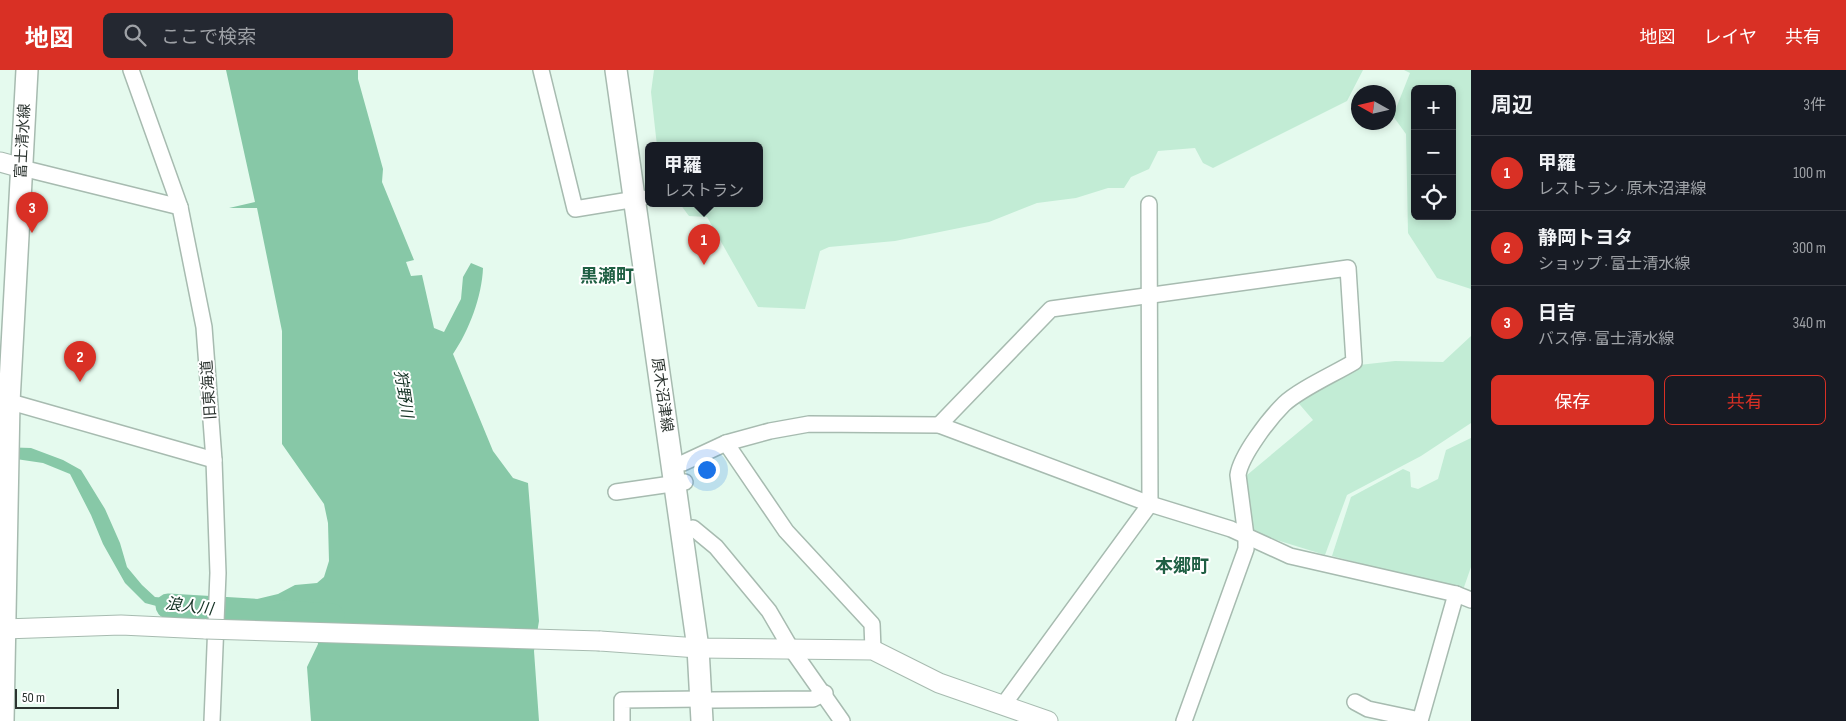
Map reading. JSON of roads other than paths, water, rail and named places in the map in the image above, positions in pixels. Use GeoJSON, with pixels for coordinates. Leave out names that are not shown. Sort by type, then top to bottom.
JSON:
{"type":"FeatureCollection","features":[{"type":"Feature","properties":{"kind":"main road","name":"富士清水線"},"geometry":{"type":"LineString","coordinates":[[3,721],[1,659],[4,629],[4,400],[22,168],[27,70]]}},
{"type":"Feature","properties":{"kind":"main road","name":"原木沼津線"},"geometry":{"type":"LineString","coordinates":[[616,70],[681,476],[704,648]]}},
{"type":"Feature","properties":{"kind":"main road","name":"原木沼津線"},"geometry":{"type":"LineString","coordinates":[[628,70],[638,198]]}},
{"type":"Feature","properties":{"kind":"main road","name":"原木沼津線"},"geometry":{"type":"LineString","coordinates":[[681,476],[693,528],[704,648],[709,707],[702,721]]}},
{"type":"Feature","properties":{"kind":"street","name":"旧東海道"},"geometry":{"type":"LineString","coordinates":[[131,70],[180,207],[204,327],[214,460],[218,573],[212,721]]}},
{"type":"Feature","properties":{"kind":"street"},"geometry":{"type":"LineString","coordinates":[[541,70],[575,209],[638,198]]}},
{"type":"Feature","properties":{"kind":"street"},"geometry":{"type":"LineString","coordinates":[[0,162],[180,207]]}},
{"type":"Feature","properties":{"kind":"street"},"geometry":{"type":"LineString","coordinates":[[1004,704],[1150,504],[1150,204]]}},
{"type":"Feature","properties":{"kind":"street"},"geometry":{"type":"LineString","coordinates":[[939,425],[1051,309],[1348,268],[1354,362],[1284,405],[1257,438],[1240,466],[1238,475],[1246,548],[1184,721]]}},
{"type":"Feature","properties":{"kind":"street"},"geometry":{"type":"LineString","coordinates":[[4,400],[214,460]]}},
{"type":"Feature","properties":{"kind":"street"},"geometry":{"type":"LineString","coordinates":[[616,492],[681,476],[726,443],[770,431],[809,424],[939,425],[1150,504],[1231,529],[1290,556],[1456,594],[1471,600]]}},
{"type":"Feature","properties":{"kind":"street"},"geometry":{"type":"LineString","coordinates":[[726,443],[786,531],[872,624],[873,650]]}},
{"type":"Feature","properties":{"kind":"street"},"geometry":{"type":"LineString","coordinates":[[693,528],[716,547],[769,611],[790,647],[825,694],[842,721]]}},
{"type":"Feature","properties":{"kind":"street"},"geometry":{"type":"LineString","coordinates":[[1355,702],[1368,709],[1420,720],[1456,594]]}},
{"type":"Feature","properties":{"kind":"street"},"geometry":{"type":"LineString","coordinates":[[4,629],[121,625],[600,641],[704,648],[790,647],[873,650],[939,683],[1004,704],[1048,721]]}},
{"type":"Feature","properties":{"kind":"street"},"geometry":{"type":"LineString","coordinates":[[622,721],[622,700],[709,707],[813,699],[825,694]]}},
{"type":"Feature","properties":{"kind":"water","name":"狩野川"},"geometry":{"type":"Polygon","coordinates":[[[226,70],[358,70],[358,79],[383,169],[382,182],[414,260],[406,262],[411,276],[422,275],[434,328],[444,332],[461,299],[463,277],[471,263],[483,268],[474,313],[453,354],[493,451],[513,478],[528,483],[539,621],[534,651],[539,721],[311,721],[307,667],[318,644],[316,626],[310,619],[277,607],[272,610],[256,608],[253,600],[278,594],[295,585],[317,583],[324,577],[329,561],[328,523],[324,504],[282,444],[282,331],[257,208],[229,208],[255,202],[226,70]]]}},
{"type":"Feature","properties":{"kind":"water"},"geometry":{"type":"Polygon","coordinates":[[[0,447],[31,448],[63,460],[81,470],[105,509],[120,543],[127,567],[142,585],[155,597],[199,601],[201,610],[164,608],[145,603],[125,583],[103,544],[91,515],[70,474],[43,463],[16,459],[0,447]]]}},
{"type":"Feature","properties":{"kind":"waterway","name":"浪人川"},"geometry":{"type":"LineString","coordinates":[[168,606],[332,616]]}},
{"type":"Feature","properties":{"kind":"place","name":"日吉"},"geometry":{"type":"Point","coordinates":[32,233]}},
{"type":"Feature","properties":{"kind":"place","name":"甲羅"},"geometry":{"type":"Point","coordinates":[704,265]}},
{"type":"Feature","properties":{"kind":"place","name":"静岡トヨタ"},"geometry":{"type":"Point","coordinates":[80,382]}},
{"type":"Feature","properties":{"kind":"district","name":"黒瀬町"},"geometry":{"type":"Point","coordinates":[607,276]}},
{"type":"Feature","properties":{"kind":"district","name":"本郷町"},"geometry":{"type":"Point","coordinates":[1182,566]}}]}
